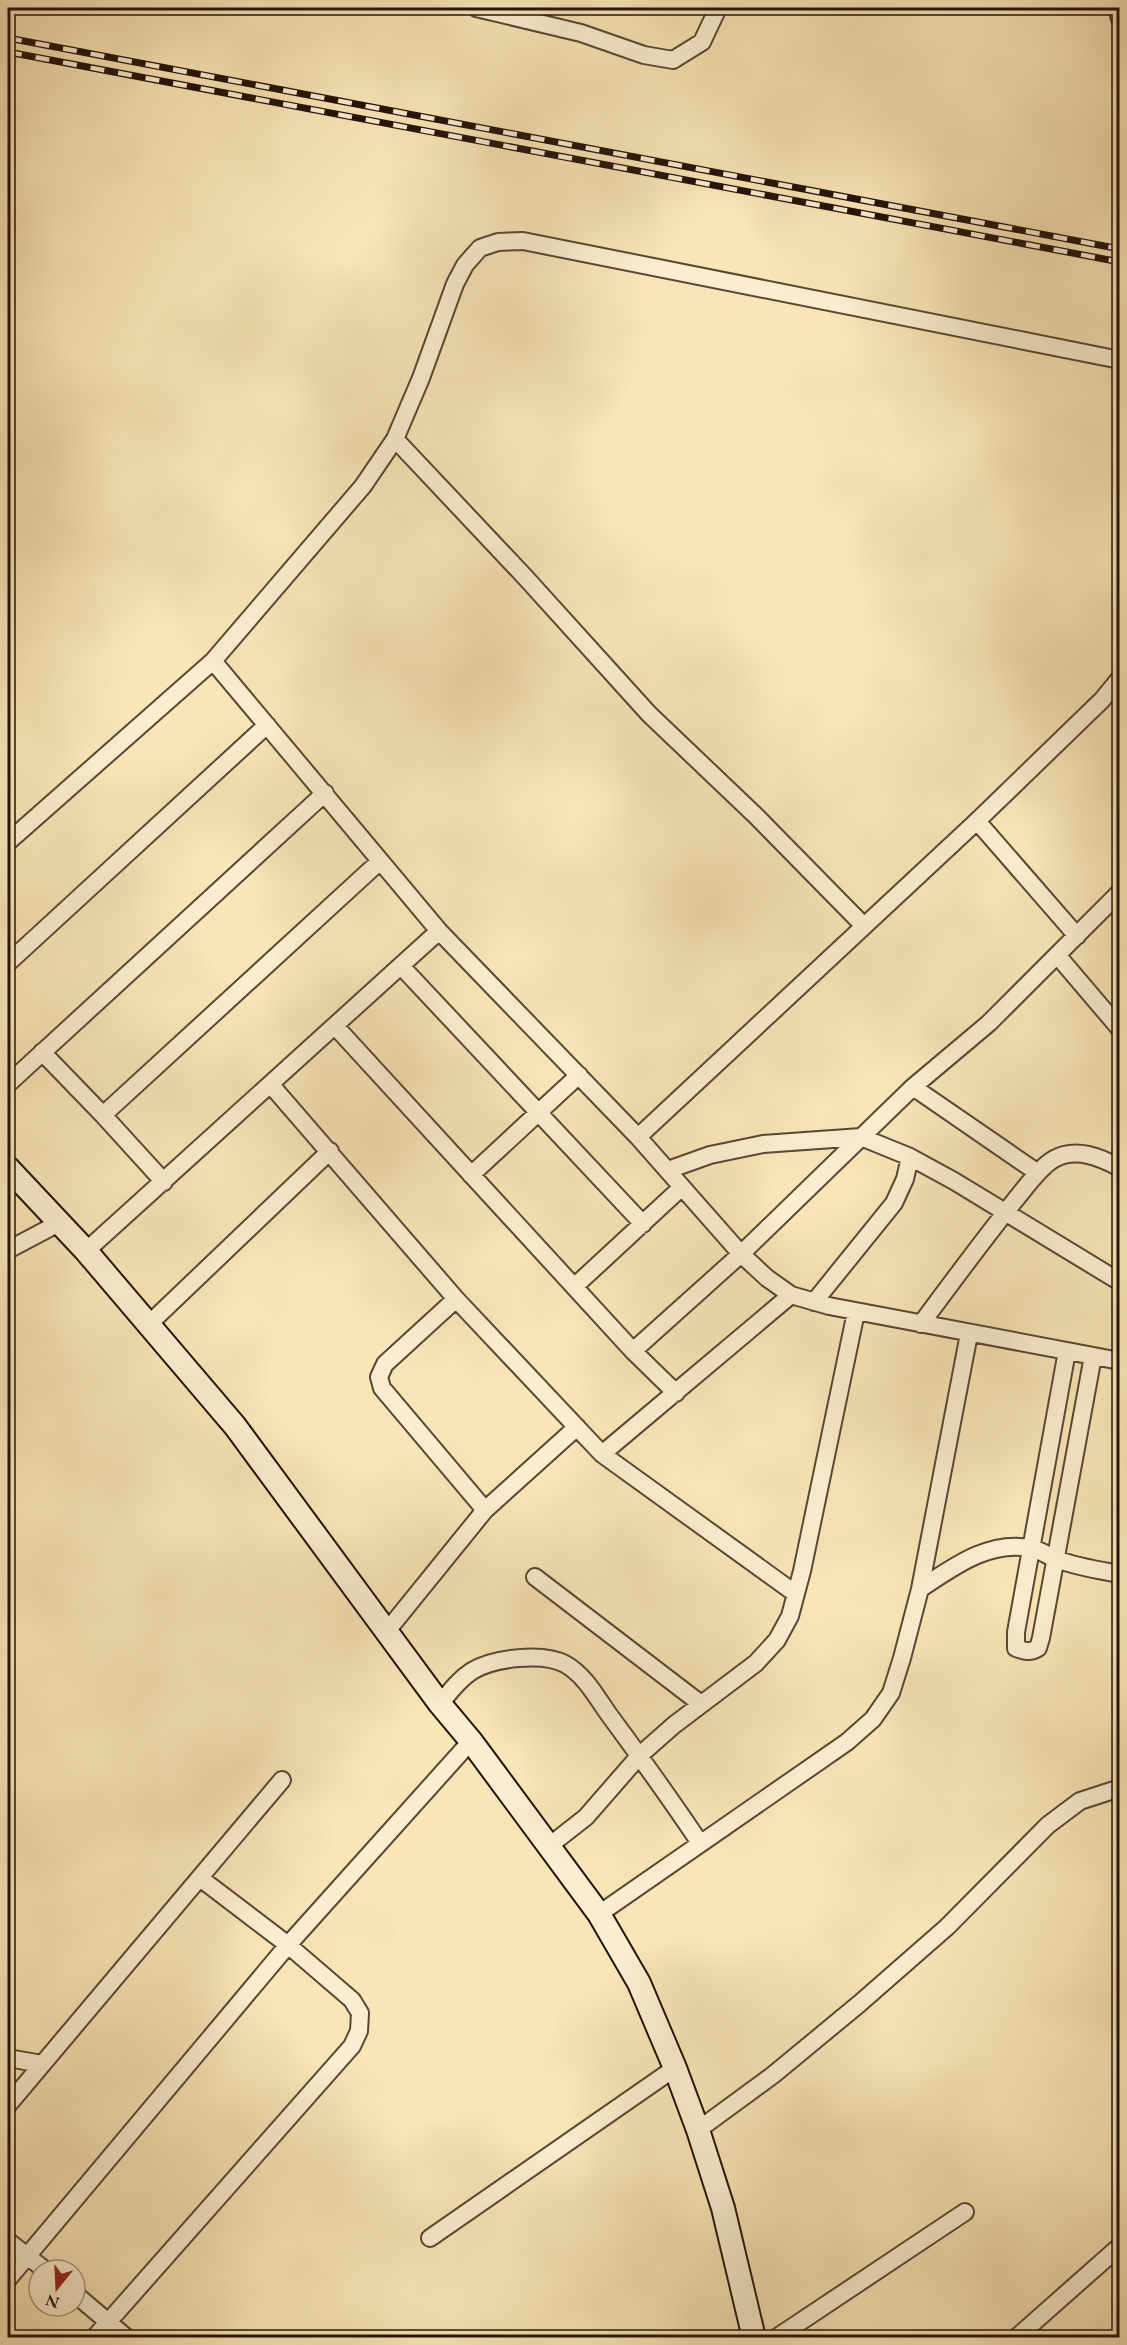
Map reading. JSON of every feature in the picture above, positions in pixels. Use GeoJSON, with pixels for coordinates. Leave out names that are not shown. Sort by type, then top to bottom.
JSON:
{"type":"FeatureCollection","features":[{"type":"Feature","properties":{"kind":"street"},"geometry":{"type":"LineString","coordinates":[[476,8],[581,33],[644,55],[673,60],[702,42],[718,8]]}},
{"type":"Feature","properties":{"kind":"street"},"geometry":{"type":"LineString","coordinates":[[1117,8],[1119,19]]}},
{"type":"Feature","properties":{"kind":"street"},"geometry":{"type":"LineString","coordinates":[[8,842],[213,661],[363,486],[395,439],[421,378],[455,284],[465,265],[480,248],[498,242],[523,241],[1119,360]]}},
{"type":"Feature","properties":{"kind":"street"},"geometry":{"type":"LineString","coordinates":[[395,439],[525,577],[649,714],[756,816],[864,926]]}},
{"type":"Feature","properties":{"kind":"street"},"geometry":{"type":"LineString","coordinates":[[213,661],[439,931],[639,1137],[741,1254],[767,1278],[791,1295],[856,1312],[1119,1361]]}},
{"type":"Feature","properties":{"kind":"street"},"geometry":{"type":"LineString","coordinates":[[639,1137],[977,821],[1102,700],[1119,678]]}},
{"type":"Feature","properties":{"kind":"street"},"geometry":{"type":"LineString","coordinates":[[8,963],[267,725]]}},
{"type":"Feature","properties":{"kind":"street"},"geometry":{"type":"LineString","coordinates":[[8,1084],[325,793]]}},
{"type":"Feature","properties":{"kind":"street"},"geometry":{"type":"LineString","coordinates":[[977,821],[1077,936]]}},
{"type":"Feature","properties":{"kind":"street"},"geometry":{"type":"LineString","coordinates":[[103,1115],[379,862]]}},
{"type":"Feature","properties":{"kind":"street"},"geometry":{"type":"LineString","coordinates":[[633,1351],[741,1254],[913,1087],[989,1023],[1119,892]]}},
{"type":"Feature","properties":{"kind":"street"},"geometry":{"type":"LineString","coordinates":[[86,1251],[439,931]]}},
{"type":"Feature","properties":{"kind":"street"},"geometry":{"type":"LineString","coordinates":[[1057,956],[1119,1029]]}},
{"type":"Feature","properties":{"kind":"street"},"geometry":{"type":"LineString","coordinates":[[401,966],[643,1224]]}},
{"type":"Feature","properties":{"kind":"street"},"geometry":{"type":"LineString","coordinates":[[335,1026],[633,1351],[676,1393]]}},
{"type":"Feature","properties":{"kind":"street"},"geometry":{"type":"LineString","coordinates":[[42,1052],[164,1182]]}},
{"type":"Feature","properties":{"kind":"street"},"geometry":{"type":"LineString","coordinates":[[471,1175],[579,1075]]}},
{"type":"Feature","properties":{"kind":"street"},"geometry":{"type":"LineString","coordinates":[[271,1084],[456,1299],[602,1454],[796,1594]]}},
{"type":"Feature","properties":{"kind":"street"},"geometry":{"type":"LineString","coordinates":[[913,1087],[1038,1173]]}},
{"type":"Feature","properties":{"kind":"street"},"geometry":{"type":"LineString","coordinates":[[668,1170],[710,1155],[763,1144],[861,1137],[910,1157],[1119,1282]]}},
{"type":"Feature","properties":{"kind":"street"},"geometry":{"type":"LineString","coordinates":[[149,1324],[330,1151]]}},
{"type":"Feature","properties":{"kind":"street"},"geometry":{"type":"LineString","coordinates":[[921,1324],[1005,1213],[1038,1173],[1054,1159],[1074,1153],[1100,1157],[1119,1168]]}},
{"type":"Feature","properties":{"kind":"street"},"geometry":{"type":"LineString","coordinates":[[814,1302],[894,1203],[905,1179],[910,1157]]}},
{"type":"Feature","properties":{"kind":"street"},"geometry":{"type":"LineString","coordinates":[[8,1168],[86,1251],[235,1426],[440,1704],[471,1741],[599,1914],[639,1983],[698,2130],[723,2208],[754,2337]]}},
{"type":"Feature","properties":{"kind":"street"},"geometry":{"type":"LineString","coordinates":[[574,1287],[682,1187]]}},
{"type":"Feature","properties":{"kind":"street"},"geometry":{"type":"LineString","coordinates":[[8,1250],[59,1223]]}},
{"type":"Feature","properties":{"kind":"street"},"geometry":{"type":"LineString","coordinates":[[602,1454],[791,1295]]}},
{"type":"Feature","properties":{"kind":"street"},"geometry":{"type":"LineString","coordinates":[[456,1299],[385,1364],[379,1377],[382,1389],[485,1510]]}},
{"type":"Feature","properties":{"kind":"street"},"geometry":{"type":"LineString","coordinates":[[549,1846],[586,1817],[640,1755],[701,1704],[756,1663],[777,1640],[790,1617],[796,1594],[856,1312]]}},
{"type":"Feature","properties":{"kind":"street"},"geometry":{"type":"LineString","coordinates":[[599,1914],[847,1742],[873,1719],[891,1693],[920,1589],[969,1334]]}},
{"type":"Feature","properties":{"kind":"street"},"geometry":{"type":"LineString","coordinates":[[1067,1351],[1014,1642],[1016,1648],[1022,1651],[1032,1652],[1038,1648],[1093,1356]]}},
{"type":"Feature","properties":{"kind":"street"},"geometry":{"type":"LineString","coordinates":[[387,1631],[485,1510],[577,1427]]}},
{"type":"Feature","properties":{"kind":"street"},"geometry":{"type":"LineString","coordinates":[[920,1589],[962,1562],[985,1551],[1009,1548],[1031,1548],[1084,1568],[1119,1574]]}},
{"type":"Feature","properties":{"kind":"street"},"geometry":{"type":"LineString","coordinates":[[536,1577],[701,1704]]}},
{"type":"Feature","properties":{"kind":"street"},"geometry":{"type":"LineString","coordinates":[[440,1704],[459,1681],[472,1671],[490,1663],[536,1658],[552,1659],[566,1665],[580,1676],[640,1755],[700,1844]]}},
{"type":"Feature","properties":{"kind":"street"},"geometry":{"type":"LineString","coordinates":[[8,2279],[288,1945],[471,1741]]}},
{"type":"Feature","properties":{"kind":"street"},"geometry":{"type":"LineString","coordinates":[[8,2105],[282,1780]]}},
{"type":"Feature","properties":{"kind":"street"},"geometry":{"type":"LineString","coordinates":[[698,2130],[773,2075],[859,2004],[946,1927],[1048,1825],[1080,1801],[1119,1788]]}},
{"type":"Feature","properties":{"kind":"street"},"geometry":{"type":"LineString","coordinates":[[94,2337],[352,2046],[359,2031],[360,2013],[352,2000],[288,1945],[200,1878]]}},
{"type":"Feature","properties":{"kind":"street"},"geometry":{"type":"LineString","coordinates":[[8,2058],[42,2064]]}},
{"type":"Feature","properties":{"kind":"street"},"geometry":{"type":"LineString","coordinates":[[430,2238],[675,2068]]}},
{"type":"Feature","properties":{"kind":"street"},"geometry":{"type":"LineString","coordinates":[[776,2337],[965,2212]]}},
{"type":"Feature","properties":{"kind":"street"},"geometry":{"type":"LineString","coordinates":[[8,2241],[30,2258]]}},
{"type":"Feature","properties":{"kind":"street"},"geometry":{"type":"LineString","coordinates":[[1016,2337],[1119,2246]]}},
{"type":"Feature","properties":{"kind":"street"},"geometry":{"type":"LineString","coordinates":[[87,2304],[127,2337]]}},
{"type":"Feature","properties":{"kind":"railway"},"geometry":{"type":"LineString","coordinates":[[8,38],[1120,249]]}},
{"type":"Feature","properties":{"kind":"railway"},"geometry":{"type":"LineString","coordinates":[[8,52],[1120,262]]}}]}
